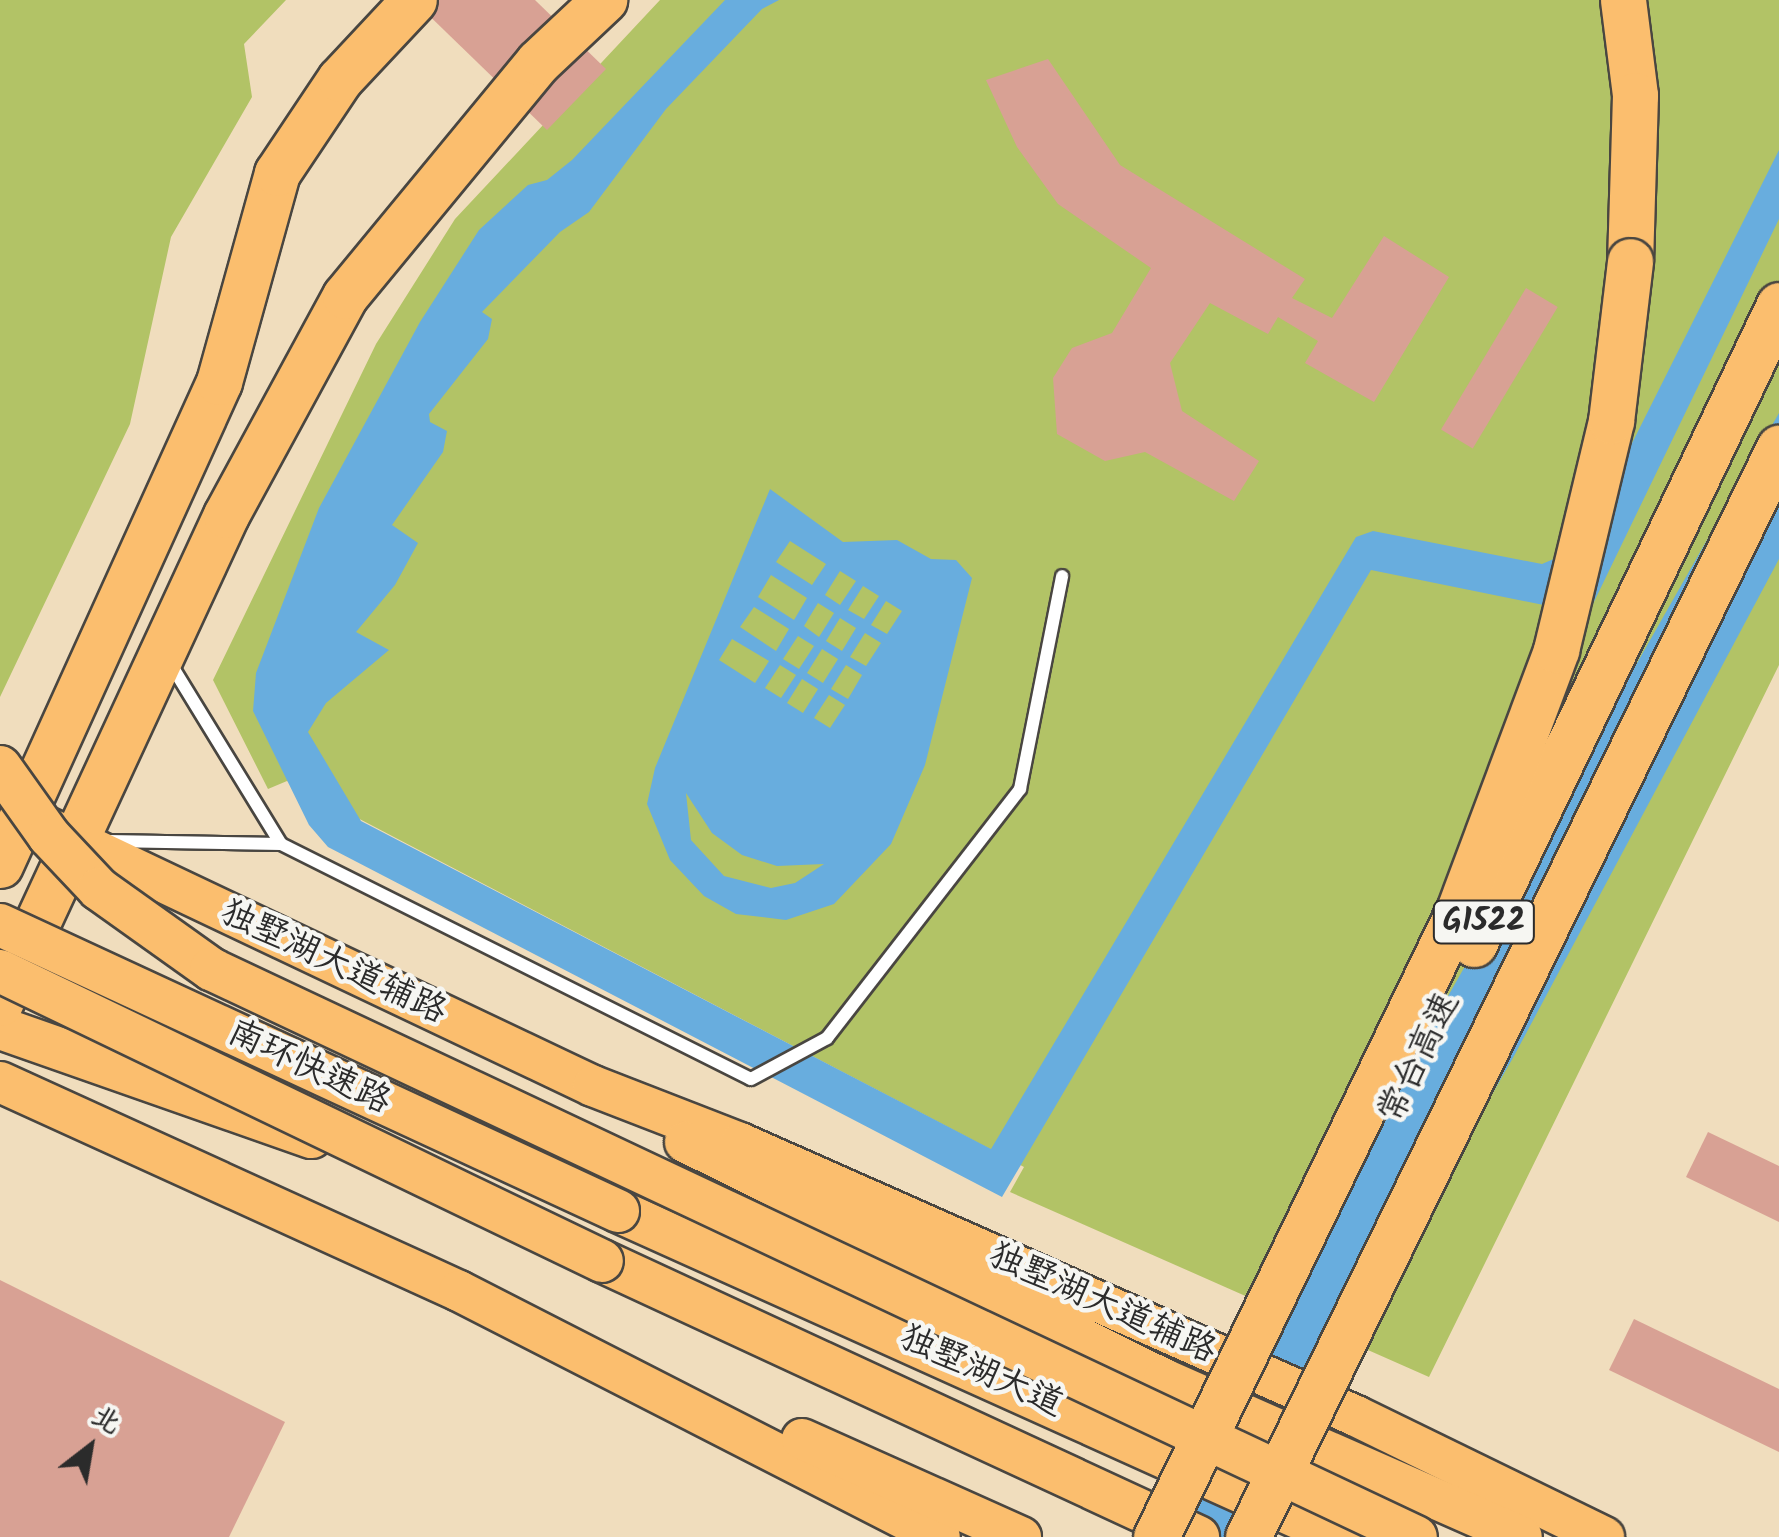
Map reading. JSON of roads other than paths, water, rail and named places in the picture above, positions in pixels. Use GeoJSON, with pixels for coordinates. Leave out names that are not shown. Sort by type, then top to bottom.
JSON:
{"type":"FeatureCollection","features":[{"type":"Feature","properties":{"kind":"highway"},"geometry":{"type":"LineString","coordinates":[[0,865],[8,810],[219,382],[277,172],[340,79],[414,0]]}},
{"type":"Feature","properties":{"kind":"highway"},"geometry":{"type":"LineString","coordinates":[[426,1178],[6,1023],[73,840],[235,498],[345,296],[538,62],[604,0]]}},
{"type":"Feature","properties":{"kind":"highway"},"geometry":{"type":"LineString","coordinates":[[1156,1537],[1429,976],[1556,650],[1610,421],[1630,261],[1635,95],[1623,0]]}},
{"type":"Feature","properties":{"kind":"highway","name":"常台高速"},"geometry":{"type":"LineString","coordinates":[[1186,1537],[1779,306]]}},
{"type":"Feature","properties":{"kind":"highway","name":"常台高速"},"geometry":{"type":"LineString","coordinates":[[1248,1537],[1779,448]]}},
{"type":"Feature","properties":{"kind":"highway"},"geometry":{"type":"LineString","coordinates":[[0,767],[49,836],[98,889],[154,934],[232,980],[1416,1537]]}},
{"type":"Feature","properties":{"kind":"highway","name":"南环快速路"},"geometry":{"type":"LineString","coordinates":[[0,925],[618,1211]]}},
{"type":"Feature","properties":{"kind":"highway","name":"南环快速路"},"geometry":{"type":"LineString","coordinates":[[0,972],[602,1261]]}},
{"type":"Feature","properties":{"kind":"highway","name":"独墅湖大道"},"geometry":{"type":"LineString","coordinates":[[618,1211],[1342,1537]]}},
{"type":"Feature","properties":{"kind":"highway","name":"独墅湖大道"},"geometry":{"type":"LineString","coordinates":[[602,1261],[1198,1537]]}},
{"type":"Feature","properties":{"kind":"main road","name":"独墅湖大道辅路"},"geometry":{"type":"LineString","coordinates":[[8,810],[593,1086],[740,1143],[1348,1412],[1604,1537]]}},
{"type":"Feature","properties":{"kind":"main road"},"geometry":{"type":"LineString","coordinates":[[0,1082],[459,1291],[1020,1537]]}},
{"type":"Feature","properties":{"kind":"main road","name":"独墅湖大道辅路"},"geometry":{"type":"LineString","coordinates":[[593,1086],[732,1171],[1164,1379],[1522,1537]]}},
{"type":"Feature","properties":{"kind":"main road"},"geometry":{"type":"LineString","coordinates":[[459,1291],[940,1537]]}},
{"type":"Feature","properties":{"kind":"lane"},"geometry":{"type":"LineString","coordinates":[[73,840],[282,844],[752,1079],[827,1038],[1020,789],[1062,576]]}},
{"type":"Feature","properties":{"kind":"lane"},"geometry":{"type":"LineString","coordinates":[[162,651],[282,844]]}},
{"type":"Feature","properties":{"kind":"water"},"geometry":{"type":"Polygon","coordinates":[[[725,0],[779,0],[762,9],[666,109],[589,212],[560,232],[482,312],[492,319],[488,339],[429,414],[430,422],[447,431],[443,452],[392,525],[418,543],[395,585],[356,632],[389,650],[326,703],[308,732],[361,821],[991,1149],[1356,537],[1373,531],[1542,564],[1556,558],[1592,523],[1779,150],[1779,219],[1591,608],[1578,612],[1371,570],[1002,1197],[328,847],[309,825],[253,711],[256,673],[319,508],[420,322],[479,230],[528,185],[547,180],[572,160],[725,0]]]}},
{"type":"Feature","properties":{"kind":"water"},"geometry":{"type":"Polygon","coordinates":[[[1779,413],[1779,559],[1514,1056],[1240,1537],[1141,1537],[1779,413]]]}},
{"type":"Feature","properties":{"kind":"water"},"geometry":{"type":"Polygon","coordinates":[[[770,489],[843,542],[897,540],[931,559],[956,560],[972,578],[925,765],[891,844],[834,904],[786,920],[736,914],[704,896],[670,860],[647,804],[655,768],[770,489]],[[790,541],[776,562],[812,585],[826,564],[790,541]],[[840,571],[825,595],[840,605],[856,581],[840,571]],[[771,575],[758,597],[794,620],[807,598],[771,575]],[[863,586],[848,610],[864,619],[879,596],[863,586]],[[886,601],[871,625],[887,634],[902,611],[886,601]],[[818,603],[804,626],[819,637],[834,613],[818,603]],[[754,607],[740,627],[776,651],[789,629],[754,607]],[[840,618],[826,641],[842,651],[856,628],[840,618]],[[865,633],[850,657],[866,666],[881,643],[865,633]],[[798,636],[783,659],[799,669],[814,646],[798,636]],[[732,639],[719,660],[755,683],[769,661],[732,639]],[[822,649],[807,673],[823,683],[838,659],[822,649]],[[780,665],[765,688],[781,698],[796,675],[780,665]],[[846,665],[831,689],[848,699],[862,675],[846,665]],[[802,679],[787,703],[803,713],[818,689],[802,679]],[[829,695],[814,718],[830,728],[845,705],[829,695]],[[686,793],[691,840],[724,876],[771,888],[795,883],[824,864],[777,866],[742,855],[712,833],[686,793]]]}}]}
